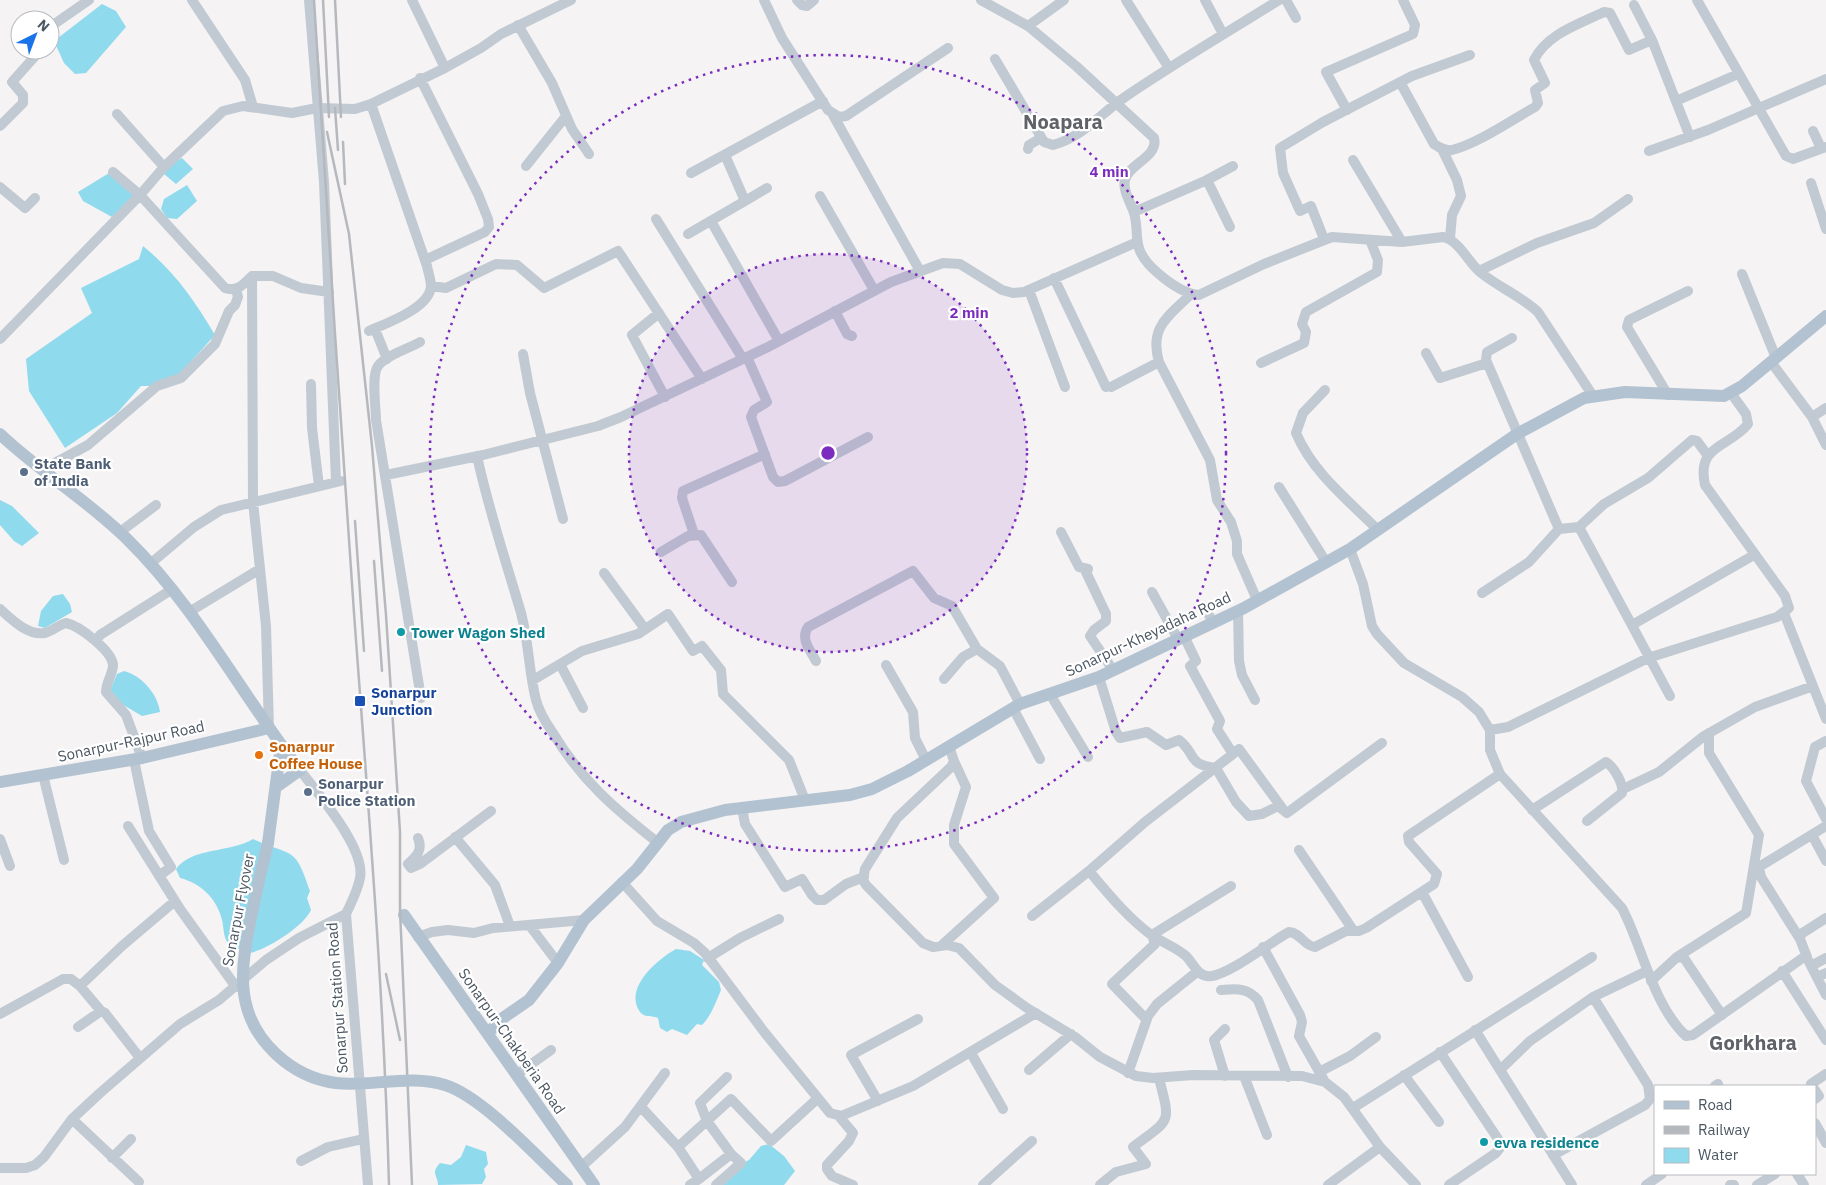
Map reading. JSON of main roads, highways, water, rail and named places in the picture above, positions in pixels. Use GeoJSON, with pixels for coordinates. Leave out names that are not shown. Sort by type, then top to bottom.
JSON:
{"type":"FeatureCollection","features":[{"type":"Feature","properties":{"kind":"main road","name":"Sonarpur-Kheyadaha Road"},"geometry":{"type":"LineString","coordinates":[[489,1032],[503,1018],[529,1000],[558,963],[584,920],[637,869],[668,830],[681,822],[725,810],[862,792],[926,760],[1017,706],[1100,677],[1238,611],[1350,549],[1517,434],[1584,398],[1625,392],[1715,398],[1731,394],[1826,316]]}},
{"type":"Feature","properties":{"kind":"main road"},"geometry":{"type":"LineString","coordinates":[[0,434],[120,532],[150,564],[190,612],[207,634],[281,746],[300,770],[276,787]]}},
{"type":"Feature","properties":{"kind":"main road","name":"Sonarpur-Rajpur Road"},"geometry":{"type":"LineString","coordinates":[[0,782],[138,759],[269,728]]}},
{"type":"Feature","properties":{"kind":"main road","name":"Sonarpur Flyover"},"geometry":{"type":"LineString","coordinates":[[281,746],[268,843],[246,940],[242,976],[247,1008],[260,1036],[269,1048],[301,1072],[328,1082],[435,1082],[459,1090],[485,1109],[567,1185]]}},
{"type":"Feature","properties":{"kind":"main road","name":"Sonarpur-Chakberia Road"},"geometry":{"type":"LineString","coordinates":[[404,915],[418,937],[489,1032],[516,1075],[594,1185]]}},
{"type":"Feature","properties":{"kind":"water"},"geometry":{"type":"Polygon","coordinates":[[[102,4],[116,11],[126,27],[86,73],[75,74],[64,63],[60,54],[60,36],[102,4]]]}},
{"type":"Feature","properties":{"kind":"water"},"geometry":{"type":"Polygon","coordinates":[[[182,158],[193,169],[176,184],[164,174],[166,167],[182,158]]]}},
{"type":"Feature","properties":{"kind":"water"},"geometry":{"type":"Polygon","coordinates":[[[114,170],[136,194],[112,217],[83,201],[78,192],[114,170]]]}},
{"type":"Feature","properties":{"kind":"water"},"geometry":{"type":"Polygon","coordinates":[[[187,185],[197,201],[177,219],[167,218],[161,209],[164,199],[187,185]]]}},
{"type":"Feature","properties":{"kind":"water"},"geometry":{"type":"Polygon","coordinates":[[[143,246],[165,266],[183,287],[215,335],[176,378],[165,386],[141,386],[117,413],[65,448],[29,391],[26,359],[92,313],[81,288],[139,259],[143,246]]]}},
{"type":"Feature","properties":{"kind":"water"},"geometry":{"type":"Polygon","coordinates":[[[0,500],[12,506],[39,533],[22,546],[14,541],[0,525],[0,500]]]}},
{"type":"Feature","properties":{"kind":"water"},"geometry":{"type":"Polygon","coordinates":[[[63,594],[70,604],[72,612],[45,628],[38,626],[41,611],[53,596],[63,594]]]}},
{"type":"Feature","properties":{"kind":"water"},"geometry":{"type":"Polygon","coordinates":[[[124,671],[137,677],[148,686],[159,705],[160,712],[142,716],[120,703],[109,693],[117,674],[124,671]]]}},
{"type":"Feature","properties":{"kind":"water"},"geometry":{"type":"Polygon","coordinates":[[[253,839],[285,851],[296,859],[310,891],[307,898],[311,910],[293,930],[275,942],[249,953],[235,948],[226,941],[220,912],[212,899],[195,884],[180,878],[176,869],[192,857],[253,839]]]}},
{"type":"Feature","properties":{"kind":"water"},"geometry":{"type":"Polygon","coordinates":[[[676,949],[690,951],[704,960],[702,965],[719,982],[721,990],[713,1009],[702,1025],[697,1024],[687,1035],[672,1029],[667,1032],[660,1028],[658,1018],[642,1014],[636,1003],[636,993],[645,975],[660,960],[676,949]]]}},
{"type":"Feature","properties":{"kind":"water"},"geometry":{"type":"Polygon","coordinates":[[[769,1144],[784,1156],[795,1171],[784,1185],[720,1185],[731,1168],[749,1160],[761,1146],[769,1144]]]}},
{"type":"Feature","properties":{"kind":"water"},"geometry":{"type":"Polygon","coordinates":[[[466,1145],[486,1152],[488,1164],[484,1169],[486,1177],[482,1184],[438,1185],[435,1172],[437,1167],[440,1163],[451,1165],[461,1157],[466,1145]]]}},
{"type":"Feature","properties":{"kind":"railway"},"geometry":{"type":"LineString","coordinates":[[314,0],[343,460],[379,970],[389,1185]]}},
{"type":"Feature","properties":{"kind":"railway"},"geometry":{"type":"LineString","coordinates":[[323,0],[329,117]]}},
{"type":"Feature","properties":{"kind":"railway"},"geometry":{"type":"LineString","coordinates":[[335,0],[341,117]]}},
{"type":"Feature","properties":{"kind":"railway"},"geometry":{"type":"LineString","coordinates":[[335,108],[338,150]]}},
{"type":"Feature","properties":{"kind":"railway"},"geometry":{"type":"LineString","coordinates":[[327,132],[349,234],[372,446],[386,615],[400,832],[400,910],[412,1185]]}},
{"type":"Feature","properties":{"kind":"railway"},"geometry":{"type":"LineString","coordinates":[[343,142],[345,184]]}},
{"type":"Feature","properties":{"kind":"railway"},"geometry":{"type":"LineString","coordinates":[[355,521],[364,651]]}},
{"type":"Feature","properties":{"kind":"railway"},"geometry":{"type":"LineString","coordinates":[[374,561],[382,671]]}},
{"type":"Feature","properties":{"kind":"railway"},"geometry":{"type":"LineString","coordinates":[[386,974],[400,1040]]}},
{"type":"Feature","properties":{"kind":"place","name":"State Bank of India"},"geometry":{"type":"Point","coordinates":[24,472]}},
{"type":"Feature","properties":{"kind":"place","name":"Tower Wagon Shed"},"geometry":{"type":"Point","coordinates":[401,632]}},
{"type":"Feature","properties":{"kind":"place","name":"Sonarpur Junction"},"geometry":{"type":"Point","coordinates":[360,701]}},
{"type":"Feature","properties":{"kind":"place","name":"Sonarpur Coffee House"},"geometry":{"type":"Point","coordinates":[259,755]}},
{"type":"Feature","properties":{"kind":"place","name":"Sonarpur Police Station"},"geometry":{"type":"Point","coordinates":[308,792]}},
{"type":"Feature","properties":{"kind":"place","name":"evva residence"},"geometry":{"type":"Point","coordinates":[1484,1142]}},
{"type":"Feature","properties":{"kind":"district","name":"Noapara"},"geometry":{"type":"Point","coordinates":[1063,121]}},
{"type":"Feature","properties":{"kind":"district","name":"Gorkhara"},"geometry":{"type":"Point","coordinates":[1753,1042]}}]}
